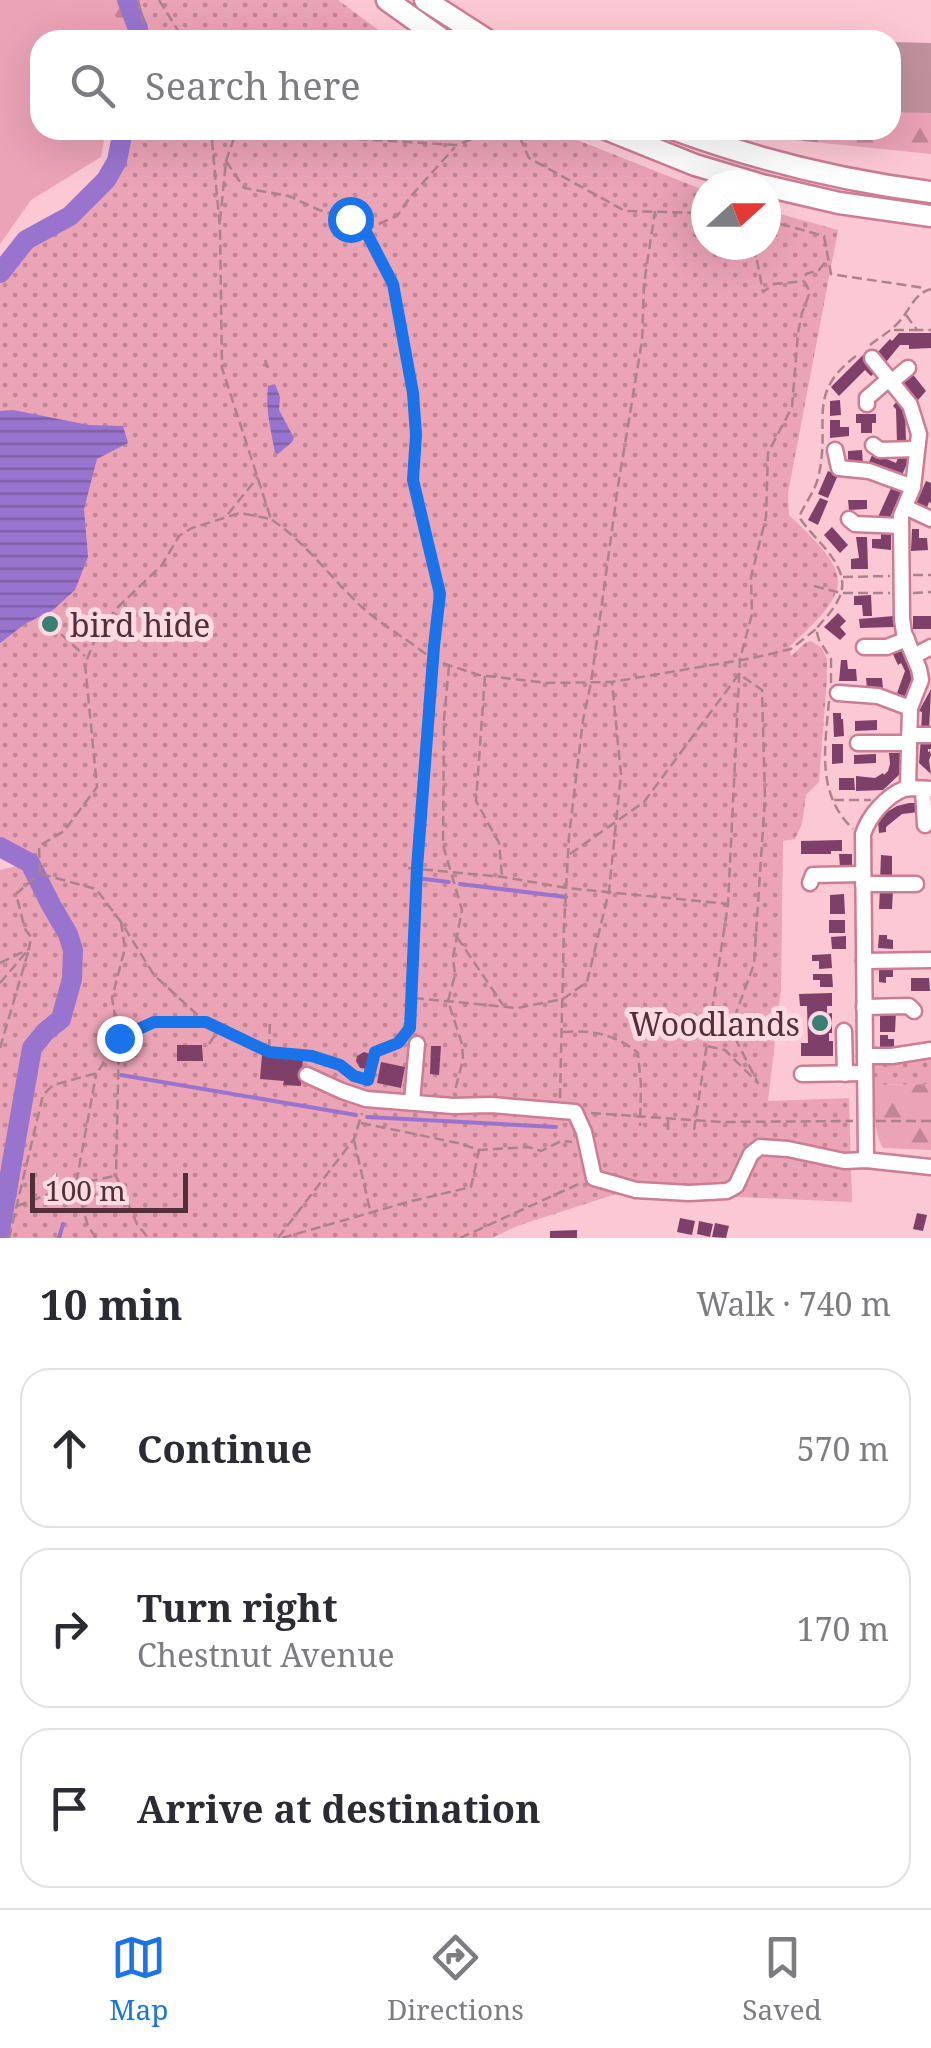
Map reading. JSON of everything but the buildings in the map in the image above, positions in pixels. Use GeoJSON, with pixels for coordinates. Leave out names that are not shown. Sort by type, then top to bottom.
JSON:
{"type":"FeatureCollection","features":[{"type":"Feature","properties":{"kind":"highway"},"geometry":{"type":"LineString","coordinates":[[387,0],[429,30]]}},
{"type":"Feature","properties":{"kind":"highway"},"geometry":{"type":"LineString","coordinates":[[425,0],[472,30]]}},
{"type":"Feature","properties":{"kind":"highway"},"geometry":{"type":"LineString","coordinates":[[633,140],[711,170]]}},
{"type":"Feature","properties":{"kind":"highway"},"geometry":{"type":"LineString","coordinates":[[707,140],[812,171],[931,192]]}},
{"type":"Feature","properties":{"kind":"highway"},"geometry":{"type":"LineString","coordinates":[[781,190],[931,216]]}},
{"type":"Feature","properties":{"kind":"street"},"geometry":{"type":"LineString","coordinates":[[872,358],[910,405],[922,438],[901,526],[902,619],[906,639],[926,680],[910,708],[909,739],[925,825]]}},
{"type":"Feature","properties":{"kind":"street"},"geometry":{"type":"LineString","coordinates":[[866,404],[867,398],[908,368]]}},
{"type":"Feature","properties":{"kind":"street"},"geometry":{"type":"LineString","coordinates":[[873,446],[880,450],[922,438]]}},
{"type":"Feature","properties":{"kind":"street"},"geometry":{"type":"LineString","coordinates":[[835,450],[839,468],[868,471],[913,487]]}},
{"type":"Feature","properties":{"kind":"street"},"geometry":{"type":"LineString","coordinates":[[905,507],[931,518]]}},
{"type":"Feature","properties":{"kind":"street"},"geometry":{"type":"LineString","coordinates":[[849,519],[856,524],[901,526]]}},
{"type":"Feature","properties":{"kind":"street"},"geometry":{"type":"LineString","coordinates":[[864,647],[886,647],[906,639]]}},
{"type":"Feature","properties":{"kind":"street"},"geometry":{"type":"LineString","coordinates":[[914,656],[931,647]]}},
{"type":"Feature","properties":{"kind":"street"},"geometry":{"type":"LineString","coordinates":[[838,693],[878,696],[910,708]]}},
{"type":"Feature","properties":{"kind":"street"},"geometry":{"type":"LineString","coordinates":[[858,743],[931,735]]}},
{"type":"Feature","properties":{"kind":"street"},"geometry":{"type":"LineString","coordinates":[[866,1160],[864,834],[875,812],[888,800],[921,788]]}},
{"type":"Feature","properties":{"kind":"street"},"geometry":{"type":"LineString","coordinates":[[810,883],[813,875],[917,886]]}},
{"type":"Feature","properties":{"kind":"street"},"geometry":{"type":"LineString","coordinates":[[864,961],[931,960]]}},
{"type":"Feature","properties":{"kind":"street"},"geometry":{"type":"LineString","coordinates":[[864,1007],[909,1006],[914,1010]]}},
{"type":"Feature","properties":{"kind":"street"},"geometry":{"type":"LineString","coordinates":[[844,1031],[845,1074]]}},
{"type":"Feature","properties":{"kind":"street"},"geometry":{"type":"LineString","coordinates":[[412,1102],[417,1044]]}},
{"type":"Feature","properties":{"kind":"street"},"geometry":{"type":"LineString","coordinates":[[865,1056],[931,1050]]}},
{"type":"Feature","properties":{"kind":"street"},"geometry":{"type":"LineString","coordinates":[[802,1074],[865,1074]]}},
{"type":"Feature","properties":{"kind":"street"},"geometry":{"type":"LineString","coordinates":[[307,1075],[366,1099],[567,1112],[584,1132],[594,1178],[629,1189],[727,1192],[736,1186],[751,1154],[760,1147],[844,1161],[931,1166]]}},
{"type":"Feature","properties":{"kind":"path"},"geometry":{"type":"LineString","coordinates":[[138,0],[144,30]]}},
{"type":"Feature","properties":{"kind":"path"},"geometry":{"type":"LineString","coordinates":[[158,0],[178,30]]}},
{"type":"Feature","properties":{"kind":"path"},"geometry":{"type":"LineString","coordinates":[[211,140],[220,228],[222,368],[270,519]]}},
{"type":"Feature","properties":{"kind":"path"},"geometry":{"type":"LineString","coordinates":[[220,228],[226,160],[233,140]]}},
{"type":"Feature","properties":{"kind":"path"},"geometry":{"type":"LineString","coordinates":[[365,140],[456,146],[472,140]]}},
{"type":"Feature","properties":{"kind":"path"},"geometry":{"type":"LineString","coordinates":[[521,140],[528,158],[624,212],[691,212]]}},
{"type":"Feature","properties":{"kind":"path"},"geometry":{"type":"LineString","coordinates":[[365,230],[397,216],[456,146]]}},
{"type":"Feature","properties":{"kind":"path"},"geometry":{"type":"LineString","coordinates":[[40,873],[96,889],[122,922],[154,975],[206,1022],[269,1052],[312,1056],[368,1080],[375,1052],[398,1043],[410,1028],[417,868],[440,594],[413,480],[416,435],[410,366],[393,284],[365,230],[350,219],[289,196],[244,188],[226,160]]}},
{"type":"Feature","properties":{"kind":"path"},"geometry":{"type":"LineString","coordinates":[[656,211],[644,284],[642,342],[583,720],[568,854],[563,999],[567,1112],[720,1122],[931,1122]]}},
{"type":"Feature","properties":{"kind":"path"},"geometry":{"type":"LineString","coordinates":[[781,224],[824,236],[831,274],[929,289]]}},
{"type":"Feature","properties":{"kind":"path"},"geometry":{"type":"LineString","coordinates":[[757,260],[763,292],[774,284],[804,281]]}},
{"type":"Feature","properties":{"kind":"path"},"geometry":{"type":"LineString","coordinates":[[694,1130],[728,904],[740,659],[752,614],[751,577],[766,517],[768,453],[792,407],[798,333],[810,292],[804,281],[806,274],[818,270],[827,260]]}},
{"type":"Feature","properties":{"kind":"path"},"geometry":{"type":"LineString","coordinates":[[40,873],[38,846],[64,830],[97,787],[85,674],[86,657],[99,630],[162,565],[179,536],[226,516],[240,513],[270,519],[322,562],[364,608],[433,660],[485,676],[547,683],[612,682],[791,649],[816,628],[841,594],[843,577],[837,564],[799,518],[819,477],[826,390],[834,374],[890,330],[912,302],[929,289]]}},
{"type":"Feature","properties":{"kind":"path"},"geometry":{"type":"LineString","coordinates":[[905,314],[918,330]]}},
{"type":"Feature","properties":{"kind":"path"},"geometry":{"type":"LineString","coordinates":[[890,330],[931,330]]}},
{"type":"Feature","properties":{"kind":"path"},"geometry":{"type":"LineString","coordinates":[[264,360],[268,368]]}},
{"type":"Feature","properties":{"kind":"path"},"geometry":{"type":"LineString","coordinates":[[226,516],[258,476]]}},
{"type":"Feature","properties":{"kind":"path"},"geometry":{"type":"LineString","coordinates":[[843,577],[931,575]]}},
{"type":"Feature","properties":{"kind":"path"},"geometry":{"type":"LineString","coordinates":[[814,586],[841,594],[931,592]]}},
{"type":"Feature","properties":{"kind":"path"},"geometry":{"type":"LineString","coordinates":[[50,624],[86,657]]}},
{"type":"Feature","properties":{"kind":"path"},"geometry":{"type":"LineString","coordinates":[[816,628],[832,670],[824,762],[826,786],[850,828],[864,834]]}},
{"type":"Feature","properties":{"kind":"path"},"geometry":{"type":"LineString","coordinates":[[807,637],[819,640]]}},
{"type":"Feature","properties":{"kind":"path"},"geometry":{"type":"LineString","coordinates":[[449,665],[444,719],[443,845],[462,910],[453,957],[456,975],[448,1001],[463,1060],[453,1106]]}},
{"type":"Feature","properties":{"kind":"path"},"geometry":{"type":"LineString","coordinates":[[568,854],[644,802],[739,674]]}},
{"type":"Feature","properties":{"kind":"path"},"geometry":{"type":"LineString","coordinates":[[706,1046],[725,1050],[758,1083],[733,1034],[734,1016],[754,964],[765,798],[762,690],[739,674]]}},
{"type":"Feature","properties":{"kind":"path"},"geometry":{"type":"LineString","coordinates":[[485,676],[476,801],[499,843],[502,877]]}},
{"type":"Feature","properties":{"kind":"path"},"geometry":{"type":"LineString","coordinates":[[412,997],[517,1008],[563,999],[587,982],[609,891],[620,774],[612,682]]}},
{"type":"Feature","properties":{"kind":"path"},"geometry":{"type":"LineString","coordinates":[[832,800],[888,800]]}},
{"type":"Feature","properties":{"kind":"path"},"geometry":{"type":"LineString","coordinates":[[408,868],[728,904]]}},
{"type":"Feature","properties":{"kind":"path"},"geometry":{"type":"LineString","coordinates":[[0,1048],[31,937],[25,929],[16,894],[40,873]]}},
{"type":"Feature","properties":{"kind":"path"},"geometry":{"type":"LineString","coordinates":[[122,922],[125,948],[112,998],[119,1038],[116,1176],[137,1224],[148,1238]]}},
{"type":"Feature","properties":{"kind":"path"},"geometry":{"type":"LineString","coordinates":[[457,936],[504,1007]]}},
{"type":"Feature","properties":{"kind":"path"},"geometry":{"type":"LineString","coordinates":[[0,963],[29,949]]}},
{"type":"Feature","properties":{"kind":"path"},"geometry":{"type":"LineString","coordinates":[[0,982],[29,949]]}},
{"type":"Feature","properties":{"kind":"path"},"geometry":{"type":"LineString","coordinates":[[405,963],[414,964]]}},
{"type":"Feature","properties":{"kind":"path"},"geometry":{"type":"LineString","coordinates":[[269,1052],[270,1021]]}},
{"type":"Feature","properties":{"kind":"path"},"geometry":{"type":"LineString","coordinates":[[96,1238],[88,1226],[76,1184],[96,1073],[119,1038],[154,1022],[206,1022]]}},
{"type":"Feature","properties":{"kind":"path"},"geometry":{"type":"LineString","coordinates":[[208,1044],[218,1030]]}},
{"type":"Feature","properties":{"kind":"path"},"geometry":{"type":"LineString","coordinates":[[563,1032],[600,1033],[620,1039],[638,1052],[640,1126]]}},
{"type":"Feature","properties":{"kind":"path"},"geometry":{"type":"LineString","coordinates":[[10,1238],[43,1095],[53,1086],[96,1073]]}},
{"type":"Feature","properties":{"kind":"path"},"geometry":{"type":"LineString","coordinates":[[280,1238],[354,1139],[366,1099]]}},
{"type":"Feature","properties":{"kind":"path"},"geometry":{"type":"LineString","coordinates":[[668,1118],[668,1130]]}},
{"type":"Feature","properties":{"kind":"path"},"geometry":{"type":"LineString","coordinates":[[720,1122],[720,1132]]}},
{"type":"Feature","properties":{"kind":"path"},"geometry":{"type":"LineString","coordinates":[[360,1123],[479,1150],[541,1150],[561,1141],[585,1142]]}},
{"type":"Feature","properties":{"kind":"path"},"geometry":{"type":"LineString","coordinates":[[354,1139],[370,1212]]}},
{"type":"Feature","properties":{"kind":"path"},"geometry":{"type":"LineString","coordinates":[[280,1238],[471,1188],[479,1150]]}},
{"type":"Feature","properties":{"kind":"path"},"geometry":{"type":"LineString","coordinates":[[16,1206],[76,1184],[116,1176]]}},
{"type":"Feature","properties":{"kind":"path"},"geometry":{"type":"LineString","coordinates":[[460,1238],[594,1178]]}},
{"type":"Feature","properties":{"kind":"green space"},"geometry":{"type":"Polygon","coordinates":[[[0,0],[106,0],[124,30],[30,30],[30,140],[104,140],[101,157],[31,200],[0,244],[0,0]]]}},
{"type":"Feature","properties":{"kind":"green space"},"geometry":{"type":"Polygon","coordinates":[[[106,0],[151,0],[143,30],[123,30],[106,0]]]}},
{"type":"Feature","properties":{"kind":"green space"},"geometry":{"type":"Polygon","coordinates":[[[127,0],[338,0],[378,30],[138,30],[127,0]]]}},
{"type":"Feature","properties":{"kind":"green space"},"geometry":{"type":"Polygon","coordinates":[[[901,112],[931,112],[931,154],[794,140],[901,140],[901,112]]]}},
{"type":"Feature","properties":{"kind":"green space"},"geometry":{"type":"Polygon","coordinates":[[[121,140],[577,140],[691,185],[691,260],[781,260],[781,214],[838,230],[788,493],[789,515],[825,552],[838,580],[827,609],[790,646],[791,656],[811,641],[822,648],[827,659],[827,679],[819,782],[806,795],[802,824],[795,839],[783,841],[781,990],[768,1101],[849,1098],[852,1202],[622,1192],[492,1238],[0,1238],[0,870],[29,863],[0,847],[0,277],[26,240],[70,216],[106,180],[117,161],[121,140]]]}},
{"type":"Feature","properties":{"kind":"green space"},"geometry":{"type":"Polygon","coordinates":[[[931,1059],[931,1084],[872,1085],[873,1062],[931,1059]]]}},
{"type":"Feature","properties":{"kind":"green space"},"geometry":{"type":"Polygon","coordinates":[[[931,1084],[931,1150],[883,1148],[876,1126],[872,1085],[931,1084]]]}},
{"type":"Feature","properties":{"kind":"shaded area"},"geometry":{"type":"Polygon","coordinates":[[[275,384],[279,410],[294,438],[278,454],[267,403],[268,386],[275,384]]]}},
{"type":"Feature","properties":{"kind":"shaded area"},"geometry":{"type":"Polygon","coordinates":[[[13,410],[89,425],[123,426],[128,443],[97,459],[84,509],[88,557],[75,590],[53,610],[0,643],[0,411],[13,410]]]}},
{"type":"Feature","properties":{"kind":"waterway"},"geometry":{"type":"LineString","coordinates":[[127,0],[138,30]]}},
{"type":"Feature","properties":{"kind":"waterway"},"geometry":{"type":"LineString","coordinates":[[0,273],[26,240],[70,216],[106,180],[117,161],[121,140]]}},
{"type":"Feature","properties":{"kind":"waterway"},"geometry":{"type":"LineString","coordinates":[[0,847],[30,863],[73,950],[72,979],[61,1019],[32,1048],[0,1231]]}},
{"type":"Feature","properties":{"kind":"waterway"},"geometry":{"type":"LineString","coordinates":[[416,878],[449,882]]}},
{"type":"Feature","properties":{"kind":"waterway"},"geometry":{"type":"LineString","coordinates":[[460,884],[566,897]]}},
{"type":"Feature","properties":{"kind":"waterway"},"geometry":{"type":"LineString","coordinates":[[121,1075],[356,1115]]}},
{"type":"Feature","properties":{"kind":"waterway"},"geometry":{"type":"LineString","coordinates":[[367,1117],[556,1127]]}},
{"type":"Feature","properties":{"kind":"waterway"},"geometry":{"type":"LineString","coordinates":[[59,1238],[63,1224]]}},
{"type":"Feature","properties":{"kind":"runway"},"geometry":{"type":"LineString","coordinates":[[901,77],[931,78]]}},
{"type":"Feature","properties":{"kind":"place","name":"bird hide"},"geometry":{"type":"Point","coordinates":[50,624]}},
{"type":"Feature","properties":{"kind":"place","name":"Woodlands"},"geometry":{"type":"Point","coordinates":[820,1023]}},
{"type":"Feature","properties":{"kind":"route"},"geometry":{"type":"LineString","coordinates":[[119,1038],[154,1022],[206,1022],[269,1052],[312,1056],[368,1080],[375,1052],[398,1043],[410,1028],[417,868],[440,594],[413,480],[413,393],[393,284],[365,230],[350,219]]}}]}
